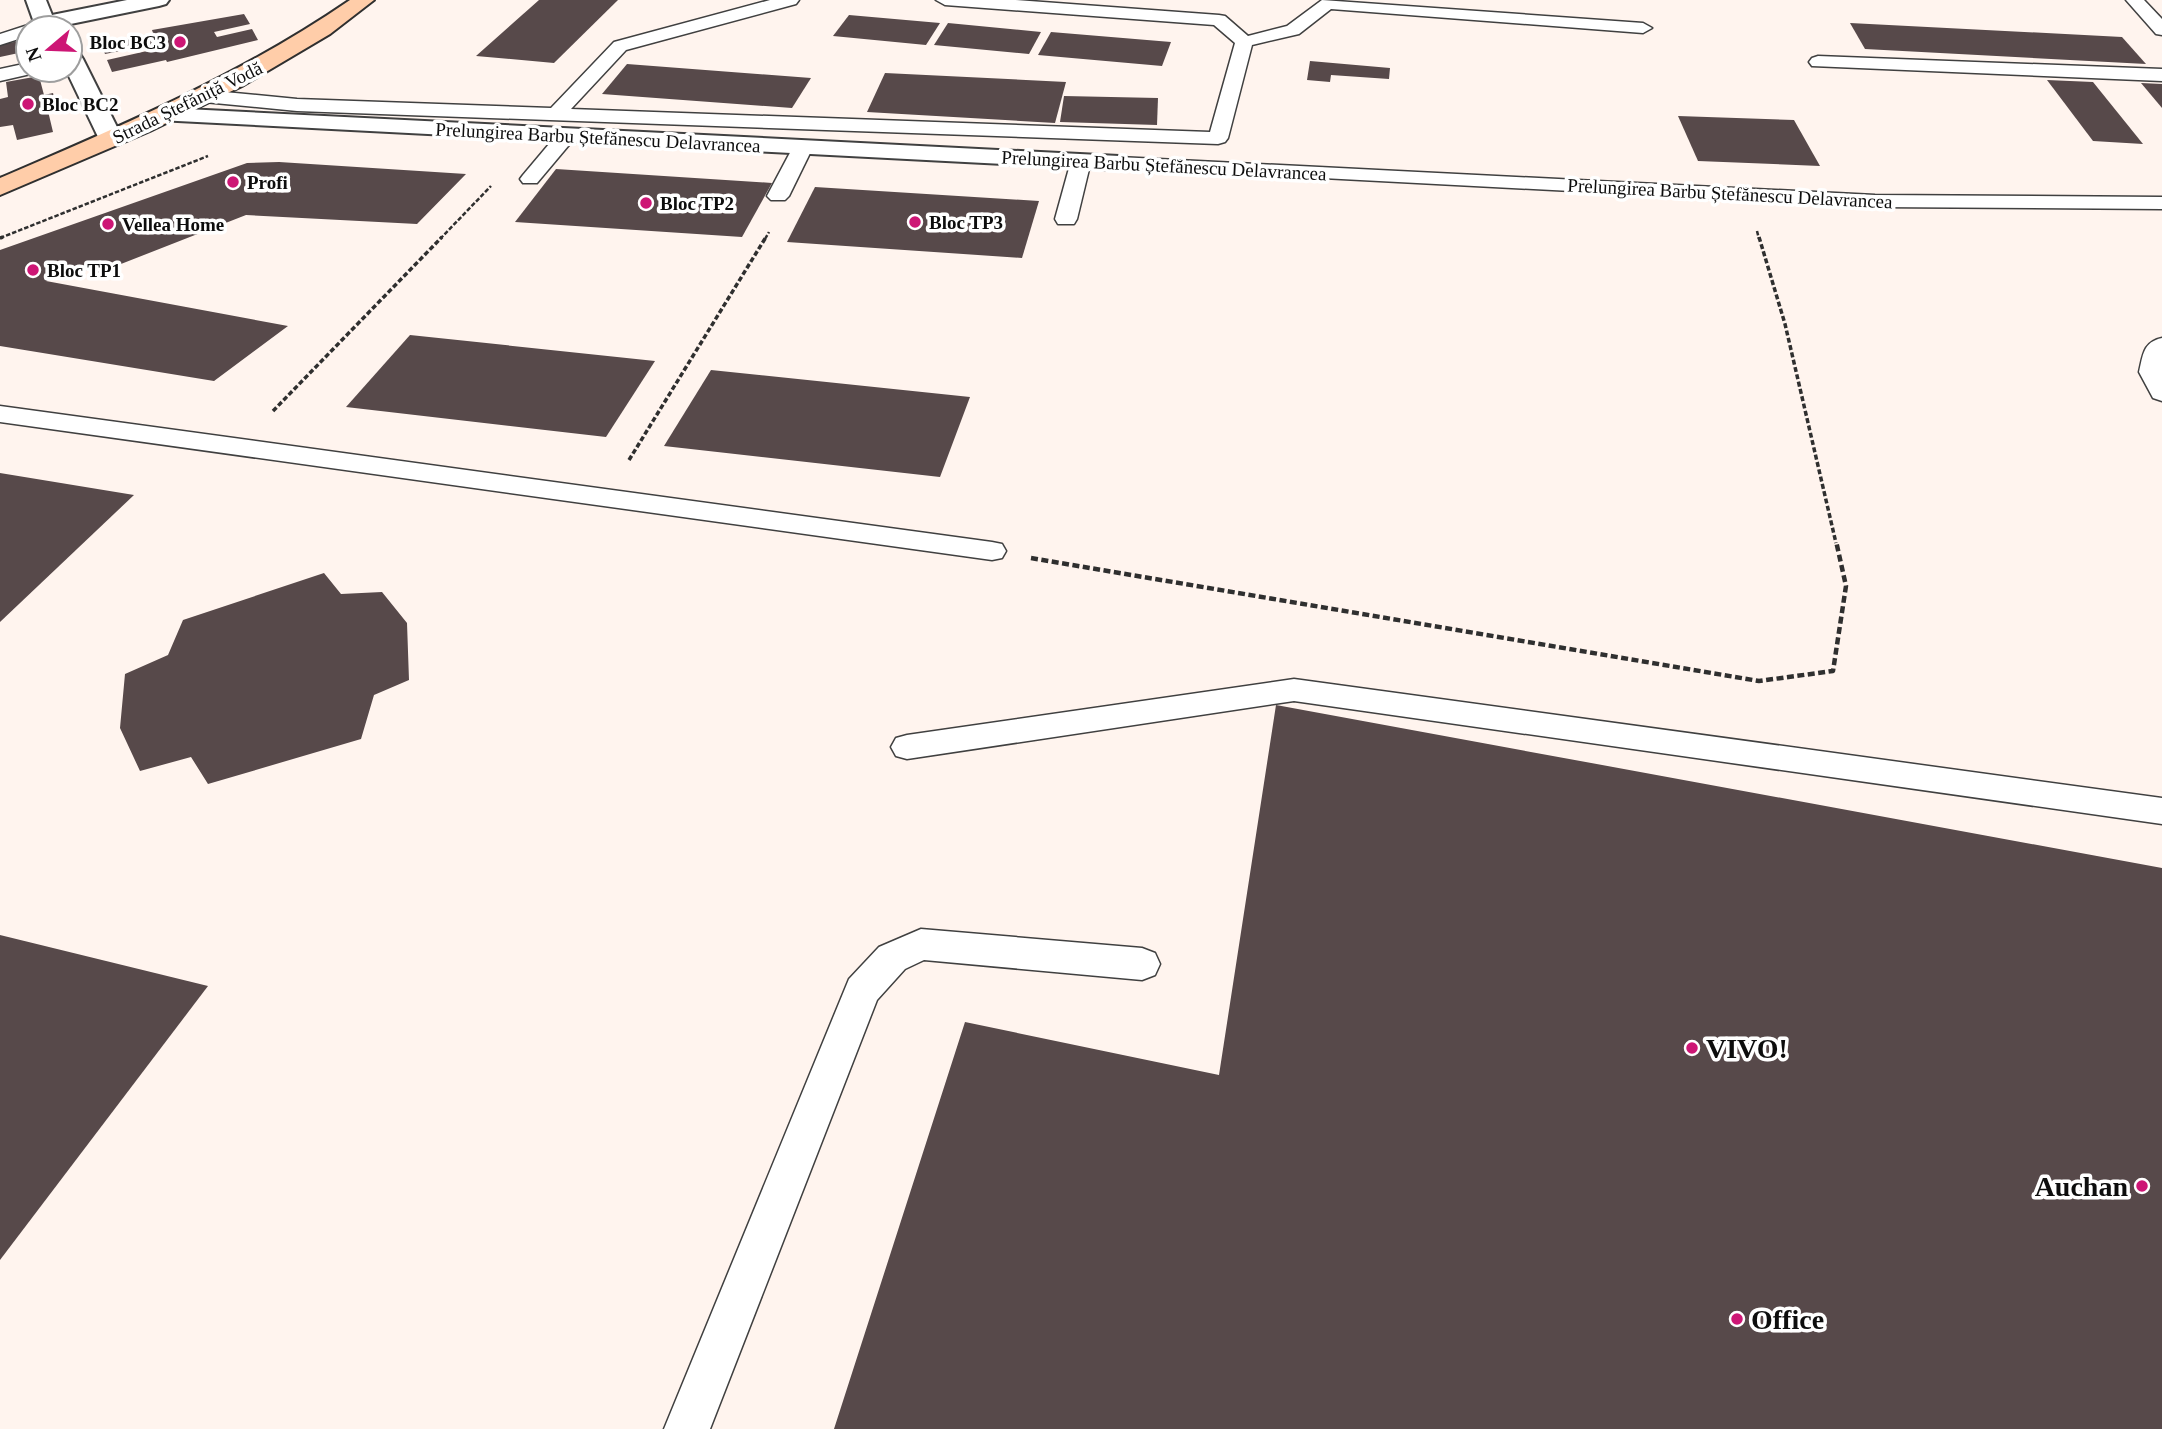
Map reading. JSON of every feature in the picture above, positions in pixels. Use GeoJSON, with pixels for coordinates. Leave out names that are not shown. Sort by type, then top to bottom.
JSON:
{"type":"FeatureCollection","features":[{"type":"Feature","properties":{"kind":"street"},"geometry":{"type":"LineString","coordinates":[[84,16],[159,0]]}},
{"type":"Feature","properties":{"kind":"street","name":"Strada Ștefăniță Vodă"},"geometry":{"type":"LineString","coordinates":[[0,187],[166,115],[250,73],[330,26],[364,0]]}},
{"type":"Feature","properties":{"kind":"street"},"geometry":{"type":"LineString","coordinates":[[84,84],[111,139]]}},
{"type":"Feature","properties":{"kind":"street","name":"Prelungirea Barbu Ștefănescu Delavrancea"},"geometry":{"type":"LineString","coordinates":[[166,115],[555,128],[803,147],[1119,163]]}},
{"type":"Feature","properties":{"kind":"lane"},"geometry":{"type":"LineString","coordinates":[[530,179],[555,128],[620,46],[790,0]]}},
{"type":"Feature","properties":{"kind":"lane"},"geometry":{"type":"LineString","coordinates":[[945,0],[1219,20],[1244,42]]}},
{"type":"Feature","properties":{"kind":"lane"},"geometry":{"type":"LineString","coordinates":[[1219,20],[1226,0]]}},
{"type":"Feature","properties":{"kind":"lane"},"geometry":{"type":"LineString","coordinates":[[2135,0],[2162,30]]}},
{"type":"Feature","properties":{"kind":"lane"},"geometry":{"type":"LineString","coordinates":[[1244,42],[1293,30],[1327,4],[1643,28]]}},
{"type":"Feature","properties":{"kind":"lane"},"geometry":{"type":"LineString","coordinates":[[204,96],[555,128],[1218,138],[1244,42]]}},
{"type":"Feature","properties":{"kind":"lane"},"geometry":{"type":"LineString","coordinates":[[1818,62],[2162,75]]}},
{"type":"Feature","properties":{"kind":"lane"},"geometry":{"type":"LineString","coordinates":[[778,195],[803,147]]}},
{"type":"Feature","properties":{"kind":"lane"},"geometry":{"type":"LineString","coordinates":[[1066,219],[1081,161]]}},
{"type":"Feature","properties":{"kind":"lane","name":"Prelungirea Barbu Ștefănescu Delavrancea"},"geometry":{"type":"LineString","coordinates":[[1119,163],[1875,201],[2162,203]]}},
{"type":"Feature","properties":{"kind":"lane"},"geometry":{"type":"LineString","coordinates":[[2162,345],[2155,349],[2151,373],[2162,393]]}},
{"type":"Feature","properties":{"kind":"lane"},"geometry":{"type":"LineString","coordinates":[[0,414],[992,551]]}},
{"type":"Feature","properties":{"kind":"lane"},"geometry":{"type":"LineString","coordinates":[[907,747],[1294,690],[2162,811]]}},
{"type":"Feature","properties":{"kind":"lane"},"geometry":{"type":"LineString","coordinates":[[687,1429],[862,990],[892,957],[921,944],[1142,964]]}},
{"type":"Feature","properties":{"kind":"path"},"geometry":{"type":"LineString","coordinates":[[239,447],[555,128]]}},
{"type":"Feature","properties":{"kind":"path"},"geometry":{"type":"LineString","coordinates":[[0,238],[209,156]]}},
{"type":"Feature","properties":{"kind":"path"},"geometry":{"type":"LineString","coordinates":[[992,551],[1759,681],[1833,671],[1846,586],[1785,324],[1746,195]]}},
{"type":"Feature","properties":{"kind":"path"},"geometry":{"type":"LineString","coordinates":[[605,498],[771,230]]}},
{"type":"Feature","properties":{"kind":"building"},"geometry":{"type":"Polygon","coordinates":[[[539,0],[618,0],[554,63],[476,56],[539,0]]]}},
{"type":"Feature","properties":{"kind":"building","name":"Bloc BC3"},"geometry":{"type":"Polygon","coordinates":[[[244,14],[250,24],[214,32],[217,37],[252,29],[258,40],[167,62],[166,60],[112,72],[107,60],[147,51],[145,46],[105,54],[101,44],[153,33],[152,30],[244,14]]]}},
{"type":"Feature","properties":{"kind":"building"},"geometry":{"type":"Polygon","coordinates":[[[849,15],[940,23],[926,45],[833,36],[849,15]]]}},
{"type":"Feature","properties":{"kind":"building"},"geometry":{"type":"Polygon","coordinates":[[[948,23],[1041,32],[1029,54],[934,45],[948,23]]]}},
{"type":"Feature","properties":{"kind":"building"},"geometry":{"type":"Polygon","coordinates":[[[1850,23],[2122,37],[2146,64],[1865,49],[1850,23]]]}},
{"type":"Feature","properties":{"kind":"building"},"geometry":{"type":"Polygon","coordinates":[[[1051,32],[1171,42],[1162,66],[1038,55],[1051,32]]]}},
{"type":"Feature","properties":{"kind":"building"},"geometry":{"type":"Polygon","coordinates":[[[14,42],[14,54],[0,57],[0,45],[14,42]]]}},
{"type":"Feature","properties":{"kind":"building"},"geometry":{"type":"Polygon","coordinates":[[[1310,61],[1390,68],[1389,79],[1331,75],[1330,82],[1307,80],[1310,61]]]}},
{"type":"Feature","properties":{"kind":"building"},"geometry":{"type":"Polygon","coordinates":[[[627,64],[811,78],[792,108],[602,94],[627,64]]]}},
{"type":"Feature","properties":{"kind":"building"},"geometry":{"type":"Polygon","coordinates":[[[885,73],[1066,82],[1055,123],[867,112],[885,73]]]}},
{"type":"Feature","properties":{"kind":"building"},"geometry":{"type":"Polygon","coordinates":[[[2047,80],[2093,82],[2143,144],[2093,141],[2047,80]]]}},
{"type":"Feature","properties":{"kind":"building","name":"Bloc BC2"},"geometry":{"type":"Polygon","coordinates":[[[6,82],[41,84],[44,95],[53,93],[57,109],[48,111],[53,132],[17,140],[13,125],[0,127],[0,99],[8,97],[6,82]]]}},
{"type":"Feature","properties":{"kind":"building"},"geometry":{"type":"Polygon","coordinates":[[[2141,83],[2162,84],[2162,108],[2141,83]]]}},
{"type":"Feature","properties":{"kind":"building"},"geometry":{"type":"Polygon","coordinates":[[[1064,96],[1158,98],[1157,125],[1060,122],[1064,96]]]}},
{"type":"Feature","properties":{"kind":"building"},"geometry":{"type":"Polygon","coordinates":[[[1678,116],[1794,120],[1820,166],[1698,161],[1678,116]]]}},
{"type":"Feature","properties":{"kind":"building","name":"Bloc TP1"},"geometry":{"type":"Polygon","coordinates":[[[279,162],[466,174],[417,224],[246,215],[98,273],[72,267],[46,281],[288,326],[214,381],[0,346],[0,250],[247,163],[279,162]]]}},
{"type":"Feature","properties":{"kind":"building","name":"Bloc TP2"},"geometry":{"type":"Polygon","coordinates":[[[556,169],[772,183],[742,237],[515,222],[556,169]]]}},
{"type":"Feature","properties":{"kind":"building","name":"Bloc TP3"},"geometry":{"type":"Polygon","coordinates":[[[815,187],[1039,201],[1022,258],[787,242],[815,187]]]}},
{"type":"Feature","properties":{"kind":"building"},"geometry":{"type":"Polygon","coordinates":[[[410,335],[655,361],[606,437],[346,407],[410,335]]]}},
{"type":"Feature","properties":{"kind":"building"},"geometry":{"type":"Polygon","coordinates":[[[711,370],[970,397],[940,477],[664,446],[711,370]]]}},
{"type":"Feature","properties":{"kind":"building"},"geometry":{"type":"Polygon","coordinates":[[[0,473],[134,495],[0,622],[0,473]]]}},
{"type":"Feature","properties":{"kind":"building"},"geometry":{"type":"Polygon","coordinates":[[[324,573],[341,594],[382,592],[407,623],[409,680],[374,695],[361,739],[208,784],[191,757],[140,771],[120,728],[125,674],[168,655],[183,620],[324,573]]]}},
{"type":"Feature","properties":{"kind":"building","name":"VIVO!"},"geometry":{"type":"Polygon","coordinates":[[[1276,705],[2162,868],[2162,1429],[834,1429],[965,1022],[1219,1075],[1276,705]]]}},
{"type":"Feature","properties":{"kind":"building"},"geometry":{"type":"Polygon","coordinates":[[[0,935],[208,986],[0,1260],[0,935]]]}},
{"type":"Feature","properties":{"kind":"place","name":"Bloc BC3"},"geometry":{"type":"Point","coordinates":[180,42]}},
{"type":"Feature","properties":{"kind":"place","name":"Bloc BC2"},"geometry":{"type":"Point","coordinates":[28,104]}},
{"type":"Feature","properties":{"kind":"place","name":"Profi"},"geometry":{"type":"Point","coordinates":[233,182]}},
{"type":"Feature","properties":{"kind":"place","name":"Bloc TP2"},"geometry":{"type":"Point","coordinates":[646,203]}},
{"type":"Feature","properties":{"kind":"place","name":"Bloc TP3"},"geometry":{"type":"Point","coordinates":[915,222]}},
{"type":"Feature","properties":{"kind":"place","name":"Vellea Home"},"geometry":{"type":"Point","coordinates":[108,224]}},
{"type":"Feature","properties":{"kind":"place","name":"Bloc TP1"},"geometry":{"type":"Point","coordinates":[33,270]}},
{"type":"Feature","properties":{"kind":"place","name":"VIVO!"},"geometry":{"type":"Point","coordinates":[1692,1048]}},
{"type":"Feature","properties":{"kind":"place","name":"Auchan"},"geometry":{"type":"Point","coordinates":[2142,1186]}},
{"type":"Feature","properties":{"kind":"place","name":"Office"},"geometry":{"type":"Point","coordinates":[1737,1319]}}]}
